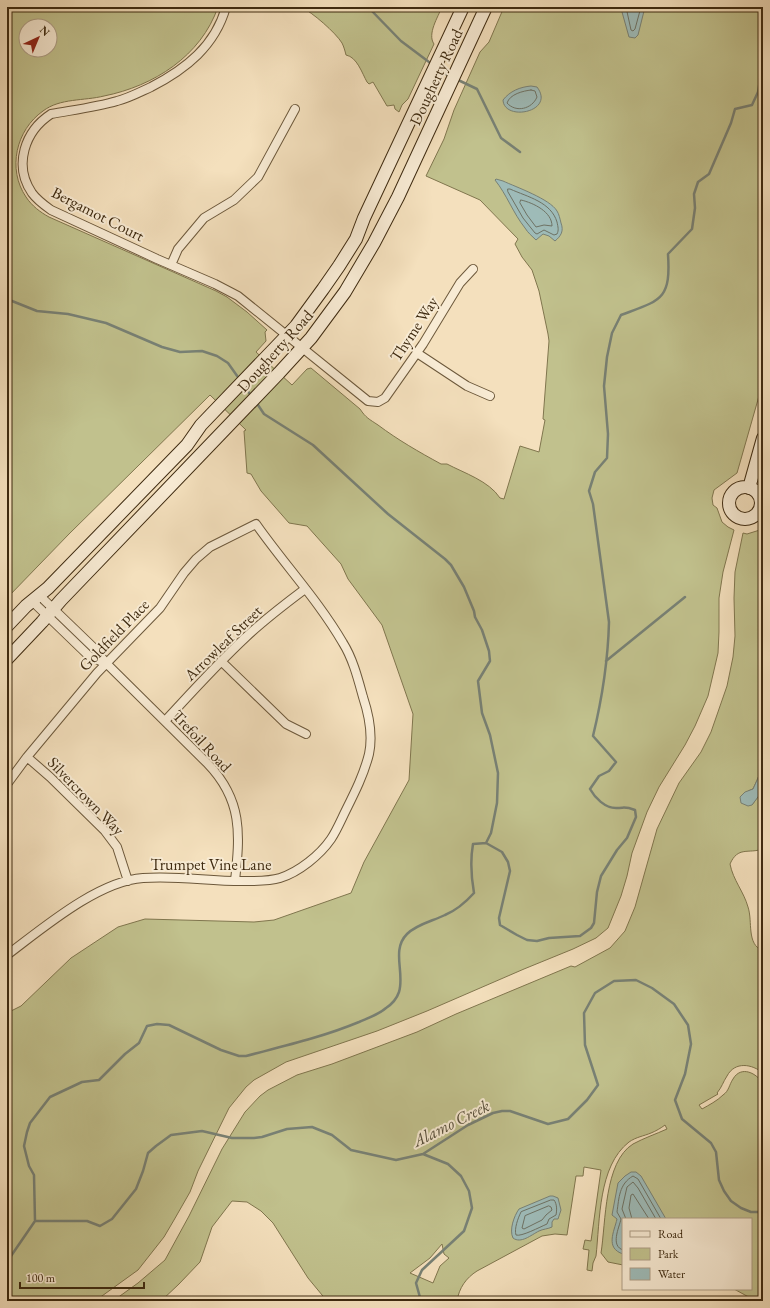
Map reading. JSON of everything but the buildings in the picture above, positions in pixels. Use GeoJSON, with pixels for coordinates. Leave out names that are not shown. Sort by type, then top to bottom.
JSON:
{"type":"FeatureCollection","features":[{"type":"Feature","properties":{"kind":"main road","name":"Dougherty Road"},"geometry":{"type":"LineString","coordinates":[[7,626],[48,588],[187,444],[201,425],[296,326],[323,289],[356,239],[364,218],[463,7]]}},
{"type":"Feature","properties":{"kind":"main road","name":"Dougherty Road"},"geometry":{"type":"LineString","coordinates":[[7,659],[279,373],[311,338],[345,292],[374,243],[401,190],[486,7]]}},
{"type":"Feature","properties":{"kind":"main road"},"geometry":{"type":"LineString","coordinates":[[749,488],[763,438]]}},
{"type":"Feature","properties":{"kind":"main road"},"geometry":{"type":"LineString","coordinates":[[739,488],[749,488],[759,495],[762,508],[756,515],[748,519],[740,518],[732,512],[729,503],[732,494],[739,488]]}},
{"type":"Feature","properties":{"kind":"street","name":"Bergamot Court"},"geometry":{"type":"LineString","coordinates":[[226,7],[219,26],[202,51],[186,66],[171,76],[137,94],[117,102],[51,114],[36,127],[28,139],[24,153],[23,167],[27,183],[32,193],[40,202],[51,210],[215,284],[238,296],[368,401],[378,402]]}},
{"type":"Feature","properties":{"kind":"street"},"geometry":{"type":"LineString","coordinates":[[171,265],[178,249],[204,218],[234,200],[258,177],[295,109]]}},
{"type":"Feature","properties":{"kind":"street","name":"Thyme Way"},"geometry":{"type":"LineString","coordinates":[[378,402],[385,398],[417,353],[460,283],[473,269]]}},
{"type":"Feature","properties":{"kind":"street"},"geometry":{"type":"LineString","coordinates":[[417,353],[467,386],[490,396]]}},
{"type":"Feature","properties":{"kind":"street","name":"Trumpet Vine Lane"},"geometry":{"type":"LineString","coordinates":[[7,955],[100,890],[142,878],[234,882],[267,881],[280,878],[295,871],[310,860],[332,838],[356,791],[369,752],[370,728],[365,703],[356,673],[344,644],[256,524]]}},
{"type":"Feature","properties":{"kind":"street","name":"Goldfield Place"},"geometry":{"type":"LineString","coordinates":[[7,784],[27,757],[106,663],[160,608],[184,573],[196,559],[210,547],[256,524]]}},
{"type":"Feature","properties":{"kind":"street","name":"Arrowleaf Street"},"geometry":{"type":"LineString","coordinates":[[165,721],[221,661],[265,620],[305,589]]}},
{"type":"Feature","properties":{"kind":"street","name":"Trefoil Road"},"geometry":{"type":"LineString","coordinates":[[36,598],[51,612],[89,656],[106,663],[214,771],[230,796],[236,815],[238,841],[234,882]]}},
{"type":"Feature","properties":{"kind":"street"},"geometry":{"type":"LineString","coordinates":[[221,661],[286,724],[306,734]]}},
{"type":"Feature","properties":{"kind":"street","name":"Silvercrown Way"},"geometry":{"type":"LineString","coordinates":[[27,757],[46,773],[105,831],[117,847],[128,881]]}},
{"type":"Feature","properties":{"kind":"green space"},"geometry":{"type":"Polygon","coordinates":[[[7,7],[218,7],[200,40],[188,54],[158,76],[141,85],[123,91],[96,98],[72,100],[57,104],[43,111],[34,119],[26,129],[17,151],[17,174],[20,186],[26,197],[36,208],[49,217],[227,297],[267,330],[265,332],[266,341],[256,352],[292,385],[307,369],[311,368],[360,409],[368,418],[393,436],[441,464],[447,464],[476,478],[495,492],[500,498],[504,499],[520,446],[539,452],[545,420],[543,419],[549,341],[539,291],[532,270],[522,257],[515,244],[518,239],[480,200],[426,176],[444,139],[454,110],[480,52],[489,42],[504,7],[763,7],[763,382],[737,473],[714,490],[712,498],[713,505],[717,508],[722,522],[734,530],[723,572],[719,598],[718,653],[708,696],[695,726],[659,787],[647,812],[632,853],[621,896],[608,928],[596,938],[573,949],[377,1031],[286,1062],[254,1080],[246,1087],[229,1108],[198,1171],[190,1192],[164,1237],[138,1270],[95,1301],[7,1301],[7,1013],[21,1006],[71,958],[118,927],[145,919],[254,922],[274,920],[351,893],[364,862],[409,780],[413,714],[382,625],[348,579],[341,564],[307,526],[289,523],[261,491],[251,474],[247,473],[244,431],[246,430],[210,395],[69,534],[7,598],[7,7]]]}},
{"type":"Feature","properties":{"kind":"green space"},"geometry":{"type":"Polygon","coordinates":[[[301,7],[442,7],[432,31],[432,40],[434,44],[408,99],[402,105],[399,112],[395,109],[394,105],[387,106],[373,82],[369,84],[367,82],[356,62],[350,56],[346,55],[342,43],[335,34],[317,18],[301,7]]]}},
{"type":"Feature","properties":{"kind":"green space"},"geometry":{"type":"Polygon","coordinates":[[[763,529],[763,767],[753,789],[748,791],[752,805],[763,789],[763,849],[740,853],[733,858],[730,864],[731,870],[748,907],[752,938],[758,948],[763,951],[763,1073],[749,1066],[739,1066],[734,1068],[730,1071],[717,1093],[718,1094],[699,1105],[702,1109],[713,1103],[727,1092],[733,1079],[740,1072],[749,1072],[753,1074],[763,1084],[763,1301],[756,1301],[736,1290],[752,1290],[752,1218],[622,1218],[622,1265],[608,1262],[601,1253],[608,1194],[611,1178],[616,1164],[633,1144],[667,1129],[665,1125],[629,1142],[619,1152],[611,1165],[602,1195],[596,1256],[592,1271],[587,1270],[589,1250],[583,1249],[585,1240],[591,1241],[601,1170],[584,1167],[583,1176],[576,1176],[567,1235],[555,1234],[542,1236],[477,1271],[464,1284],[459,1292],[457,1301],[327,1301],[308,1278],[273,1223],[261,1211],[247,1202],[232,1201],[212,1227],[200,1262],[161,1301],[113,1301],[138,1283],[165,1260],[189,1216],[222,1149],[245,1112],[268,1090],[297,1075],[332,1064],[417,1032],[571,966],[575,967],[610,948],[625,931],[635,907],[657,829],[679,783],[701,752],[711,732],[727,686],[733,657],[735,636],[735,572],[743,533],[747,534],[763,529]],[[442,1244],[430,1258],[410,1273],[433,1283],[440,1266],[449,1258],[444,1254],[442,1244]]]}},
{"type":"Feature","properties":{"kind":"water"},"geometry":{"type":"Polygon","coordinates":[[[622,7],[645,7],[638,35],[635,38],[629,37],[622,7]]]}},
{"type":"Feature","properties":{"kind":"water"},"geometry":{"type":"Polygon","coordinates":[[[531,86],[537,87],[541,96],[540,103],[535,108],[528,111],[519,112],[511,111],[506,107],[503,100],[509,94],[519,88],[531,86]]]}},
{"type":"Feature","properties":{"kind":"water"},"geometry":{"type":"Polygon","coordinates":[[[496,179],[532,194],[547,202],[557,211],[562,228],[560,235],[555,241],[549,236],[543,234],[536,240],[526,230],[495,180],[496,179]]]}},
{"type":"Feature","properties":{"kind":"water"},"geometry":{"type":"Polygon","coordinates":[[[763,767],[763,789],[752,805],[748,806],[741,803],[740,797],[745,792],[753,789],[763,767]]]}},
{"type":"Feature","properties":{"kind":"water"},"geometry":{"type":"Polygon","coordinates":[[[631,1172],[636,1172],[641,1176],[665,1218],[622,1218],[622,1254],[617,1251],[612,1244],[617,1219],[612,1215],[618,1183],[631,1172]]]}},
{"type":"Feature","properties":{"kind":"water"},"geometry":{"type":"Polygon","coordinates":[[[550,1196],[558,1198],[561,1210],[558,1219],[554,1219],[552,1222],[552,1227],[541,1230],[523,1239],[516,1240],[513,1238],[513,1223],[515,1215],[519,1209],[550,1196]]]}},
{"type":"Feature","properties":{"kind":"waterway"},"geometry":{"type":"LineString","coordinates":[[368,7],[401,41],[433,65]]}},
{"type":"Feature","properties":{"kind":"waterway"},"geometry":{"type":"LineString","coordinates":[[35,1221],[34,1175],[29,1166],[24,1146],[30,1123],[50,1097],[82,1082],[99,1080],[125,1054],[139,1043],[147,1026],[157,1024],[169,1025],[221,1050],[239,1056],[246,1056],[332,1032],[380,1013],[392,1003],[399,992],[401,977],[399,954],[402,940],[407,934],[420,925],[453,911],[474,893],[471,868],[473,844],[486,843],[502,852],[508,862],[510,871],[499,918],[500,925],[527,940],[537,941],[549,938],[580,936],[591,928],[594,923],[597,892],[601,876],[617,850],[627,838],[636,817],[635,810],[627,808],[612,808],[604,804],[590,789],[599,776],[609,771],[616,762],[593,736],[604,679],[609,622],[593,504],[589,491],[595,472],[607,458],[608,434],[604,386],[607,357],[612,333],[621,315],[646,306],[661,296],[665,290],[668,281],[668,254],[692,229],[695,208],[694,194],[698,182],[709,174],[731,123],[735,109],[752,105],[758,92],[763,63]]}},
{"type":"Feature","properties":{"kind":"waterway"},"geometry":{"type":"LineString","coordinates":[[438,69],[449,76]]}},
{"type":"Feature","properties":{"kind":"waterway"},"geometry":{"type":"LineString","coordinates":[[456,79],[477,89],[501,138],[520,152]]}},
{"type":"Feature","properties":{"kind":"waterway"},"geometry":{"type":"LineString","coordinates":[[7,299],[37,311],[68,314],[106,323],[162,347],[180,352],[202,351],[217,356],[228,363],[240,380]]}},
{"type":"Feature","properties":{"kind":"waterway"},"geometry":{"type":"LineString","coordinates":[[244,386],[252,397]]}},
{"type":"Feature","properties":{"kind":"waterway"},"geometry":{"type":"LineString","coordinates":[[256,402],[264,414],[313,445],[388,514],[445,559],[451,565],[464,587],[475,617],[482,630],[489,651],[490,661],[478,681],[482,713],[490,735],[498,773],[497,803],[491,833],[486,843]]}},
{"type":"Feature","properties":{"kind":"waterway"},"geometry":{"type":"LineString","coordinates":[[606,661],[685,597]]}},
{"type":"Feature","properties":{"kind":"waterway","name":"Alamo Creek"},"geometry":{"type":"LineString","coordinates":[[7,1266],[11,1256],[35,1221],[87,1221],[100,1226],[112,1219],[136,1189],[148,1153],[171,1135],[202,1131],[232,1138],[254,1138],[287,1129],[312,1127],[332,1135],[351,1150],[396,1160],[423,1154],[468,1125],[493,1113],[510,1111],[548,1124],[568,1119],[587,1100],[598,1085],[585,1045],[584,1013],[595,993],[614,981],[636,980],[652,988],[674,1004],[688,1025],[691,1044],[685,1074],[675,1100],[682,1119],[711,1143],[716,1152],[719,1180],[731,1201],[741,1208],[751,1212],[763,1212]]}},
{"type":"Feature","properties":{"kind":"waterway"},"geometry":{"type":"LineString","coordinates":[[421,1301],[416,1283],[422,1270],[464,1231],[472,1208],[469,1191],[461,1176],[448,1164],[423,1154]]}}]}
